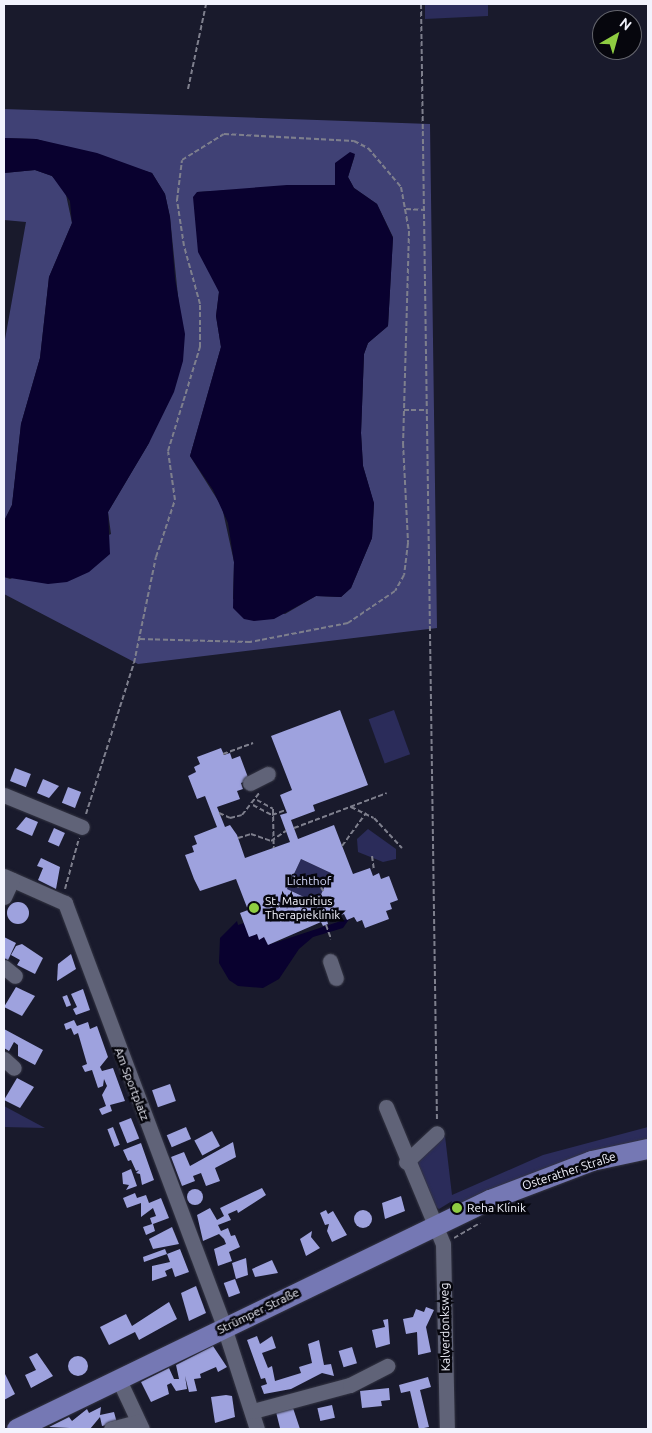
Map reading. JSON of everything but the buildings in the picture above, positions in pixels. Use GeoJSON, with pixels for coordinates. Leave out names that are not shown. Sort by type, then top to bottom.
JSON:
{"type":"FeatureCollection","features":[{"type":"Feature","properties":{"kind":"main road","name":"Osterather Straße"},"geometry":{"type":"LineString","coordinates":[[437,1225],[537,1179],[592,1161],[648,1150]]}},
{"type":"Feature","properties":{"kind":"main road","name":"Strümper Straße"},"geometry":{"type":"LineString","coordinates":[[17,1429],[437,1225]]}},
{"type":"Feature","properties":{"kind":"street"},"geometry":{"type":"LineString","coordinates":[[4,795],[82,827]]}},
{"type":"Feature","properties":{"kind":"street"},"geometry":{"type":"LineString","coordinates":[[4,897],[8,878],[65,903]]}},
{"type":"Feature","properties":{"kind":"street","name":"Am Sportplatz"},"geometry":{"type":"LineString","coordinates":[[65,903],[224,1327],[254,1411],[257,1429]]}},
{"type":"Feature","properties":{"kind":"street"},"geometry":{"type":"LineString","coordinates":[[330,961],[336,978]]}},
{"type":"Feature","properties":{"kind":"street"},"geometry":{"type":"LineString","coordinates":[[406,1162],[396,1127],[386,1107],[406,1162],[437,1225]]}},
{"type":"Feature","properties":{"kind":"street"},"geometry":{"type":"LineString","coordinates":[[406,1162],[437,1133]]}},
{"type":"Feature","properties":{"kind":"street","name":"Kalverdonksweg"},"geometry":{"type":"LineString","coordinates":[[437,1225],[443,1244],[447,1429]]}},
{"type":"Feature","properties":{"kind":"street"},"geometry":{"type":"LineString","coordinates":[[254,1411],[350,1385],[387,1366]]}},
{"type":"Feature","properties":{"kind":"street"},"geometry":{"type":"LineString","coordinates":[[111,1429],[140,1425],[119,1380]]}},
{"type":"Feature","properties":{"kind":"path"},"geometry":{"type":"LineString","coordinates":[[188,89],[206,4]]}},
{"type":"Feature","properties":{"kind":"path"},"geometry":{"type":"LineString","coordinates":[[421,4],[437,1133]]}},
{"type":"Feature","properties":{"kind":"path"},"geometry":{"type":"LineString","coordinates":[[65,903],[64,892],[139,640],[156,557],[175,500],[168,452],[202,333],[200,304],[184,246],[176,184],[182,160],[224,134],[354,141],[368,148],[387,168],[400,187],[409,231],[404,410],[408,543],[404,575],[394,591],[348,623],[301,633],[222,644],[139,640]]}},
{"type":"Feature","properties":{"kind":"path"},"geometry":{"type":"LineString","coordinates":[[406,209],[425,210]]}},
{"type":"Feature","properties":{"kind":"path"},"geometry":{"type":"LineString","coordinates":[[404,410],[428,410]]}},
{"type":"Feature","properties":{"kind":"path"},"geometry":{"type":"LineString","coordinates":[[223,754],[253,743]]}},
{"type":"Feature","properties":{"kind":"path"},"geometry":{"type":"LineString","coordinates":[[219,812],[235,818],[252,805],[257,800],[260,792],[258,779]]}},
{"type":"Feature","properties":{"kind":"path"},"geometry":{"type":"LineString","coordinates":[[294,828],[387,793]]}},
{"type":"Feature","properties":{"kind":"path"},"geometry":{"type":"LineString","coordinates":[[257,800],[273,809],[271,840],[274,848]]}},
{"type":"Feature","properties":{"kind":"path"},"geometry":{"type":"LineString","coordinates":[[252,805],[272,815],[286,810]]}},
{"type":"Feature","properties":{"kind":"path"},"geometry":{"type":"LineString","coordinates":[[351,807],[366,813],[402,848]]}},
{"type":"Feature","properties":{"kind":"path"},"geometry":{"type":"LineString","coordinates":[[342,846],[366,813]]}},
{"type":"Feature","properties":{"kind":"path"},"geometry":{"type":"LineString","coordinates":[[238,838],[251,834],[271,840],[286,831]]}},
{"type":"Feature","properties":{"kind":"path"},"geometry":{"type":"LineString","coordinates":[[372,856],[374,871]]}},
{"type":"Feature","properties":{"kind":"path"},"geometry":{"type":"LineString","coordinates":[[290,884],[300,887],[317,880],[323,891]]}},
{"type":"Feature","properties":{"kind":"path"},"geometry":{"type":"LineString","coordinates":[[326,925],[331,939]]}},
{"type":"Feature","properties":{"kind":"path"},"geometry":{"type":"LineString","coordinates":[[443,1244],[482,1222]]}},
{"type":"Feature","properties":{"kind":"green space"},"geometry":{"type":"Polygon","coordinates":[[[425,4],[488,4],[488,16],[425,19],[425,4]]]}},
{"type":"Feature","properties":{"kind":"green space"},"geometry":{"type":"Polygon","coordinates":[[[394,710],[410,754],[385,763],[369,719],[394,710]]]}},
{"type":"Feature","properties":{"kind":"green space"},"geometry":{"type":"Polygon","coordinates":[[[368,829],[396,849],[396,859],[383,862],[358,852],[357,839],[368,829]]]}},
{"type":"Feature","properties":{"kind":"green space","name":"Lichthof"},"geometry":{"type":"Polygon","coordinates":[[[301,859],[331,873],[317,903],[287,889],[301,859]]]}},
{"type":"Feature","properties":{"kind":"green space"},"geometry":{"type":"Polygon","coordinates":[[[4,1106],[45,1128],[4,1127],[4,1106]]]}},
{"type":"Feature","properties":{"kind":"green space"},"geometry":{"type":"Polygon","coordinates":[[[648,1127],[648,1143],[449,1210],[452,1201],[439,1209],[432,1204],[415,1162],[438,1137],[445,1136],[452,1195],[543,1155],[648,1127]]]}},
{"type":"Feature","properties":{"kind":"shaded area"},"geometry":{"type":"Polygon","coordinates":[[[4,109],[430,124],[437,628],[138,664],[4,594],[4,577],[10,579],[111,534],[108,512],[149,443],[179,306],[170,217],[165,194],[152,173],[36,139],[4,138],[4,109]],[[355,155],[336,185],[197,192],[219,292],[216,316],[221,347],[190,456],[222,507],[234,562],[233,599],[285,614],[316,596],[341,597],[351,588],[372,538],[374,504],[363,466],[361,433],[364,354],[368,343],[388,326],[393,237],[377,204],[354,188],[348,177],[355,155]]]}},
{"type":"Feature","properties":{"kind":"shaded area"},"geometry":{"type":"Polygon","coordinates":[[[4,138],[36,139],[97,153],[152,173],[165,194],[170,217],[175,279],[185,334],[183,361],[174,392],[149,443],[108,512],[110,554],[89,572],[67,582],[48,584],[4,577],[4,521],[12,505],[21,424],[40,358],[49,277],[72,223],[70,201],[52,176],[35,170],[4,173],[4,138]]]}},
{"type":"Feature","properties":{"kind":"shaded area"},"geometry":{"type":"Polygon","coordinates":[[[350,152],[355,154],[348,177],[354,188],[377,204],[393,238],[388,326],[368,343],[364,354],[361,433],[363,466],[374,503],[372,538],[351,588],[341,597],[316,596],[274,619],[254,621],[244,619],[233,608],[234,562],[228,523],[213,490],[190,456],[221,347],[216,316],[219,292],[198,252],[193,197],[197,192],[287,185],[335,185],[335,163],[350,152]]]}},
{"type":"Feature","properties":{"kind":"shaded area"},"geometry":{"type":"Polygon","coordinates":[[[35,170],[52,176],[65,190],[72,223],[49,277],[40,358],[21,424],[12,505],[4,521],[4,345],[26,222],[4,220],[4,173],[35,170]]]}},
{"type":"Feature","properties":{"kind":"shaded area"},"geometry":{"type":"Polygon","coordinates":[[[350,918],[343,928],[313,937],[299,949],[279,979],[263,988],[238,986],[229,980],[219,963],[220,938],[237,921],[238,925],[244,923],[249,936],[257,934],[259,939],[264,937],[268,945],[350,918]]]}},
{"type":"Feature","properties":{"kind":"place","name":"St. Mauritius Therapieklinik"},"geometry":{"type":"Point","coordinates":[254,908]}},
{"type":"Feature","properties":{"kind":"place","name":"Reha Klinik"},"geometry":{"type":"Point","coordinates":[457,1208]}}]}
